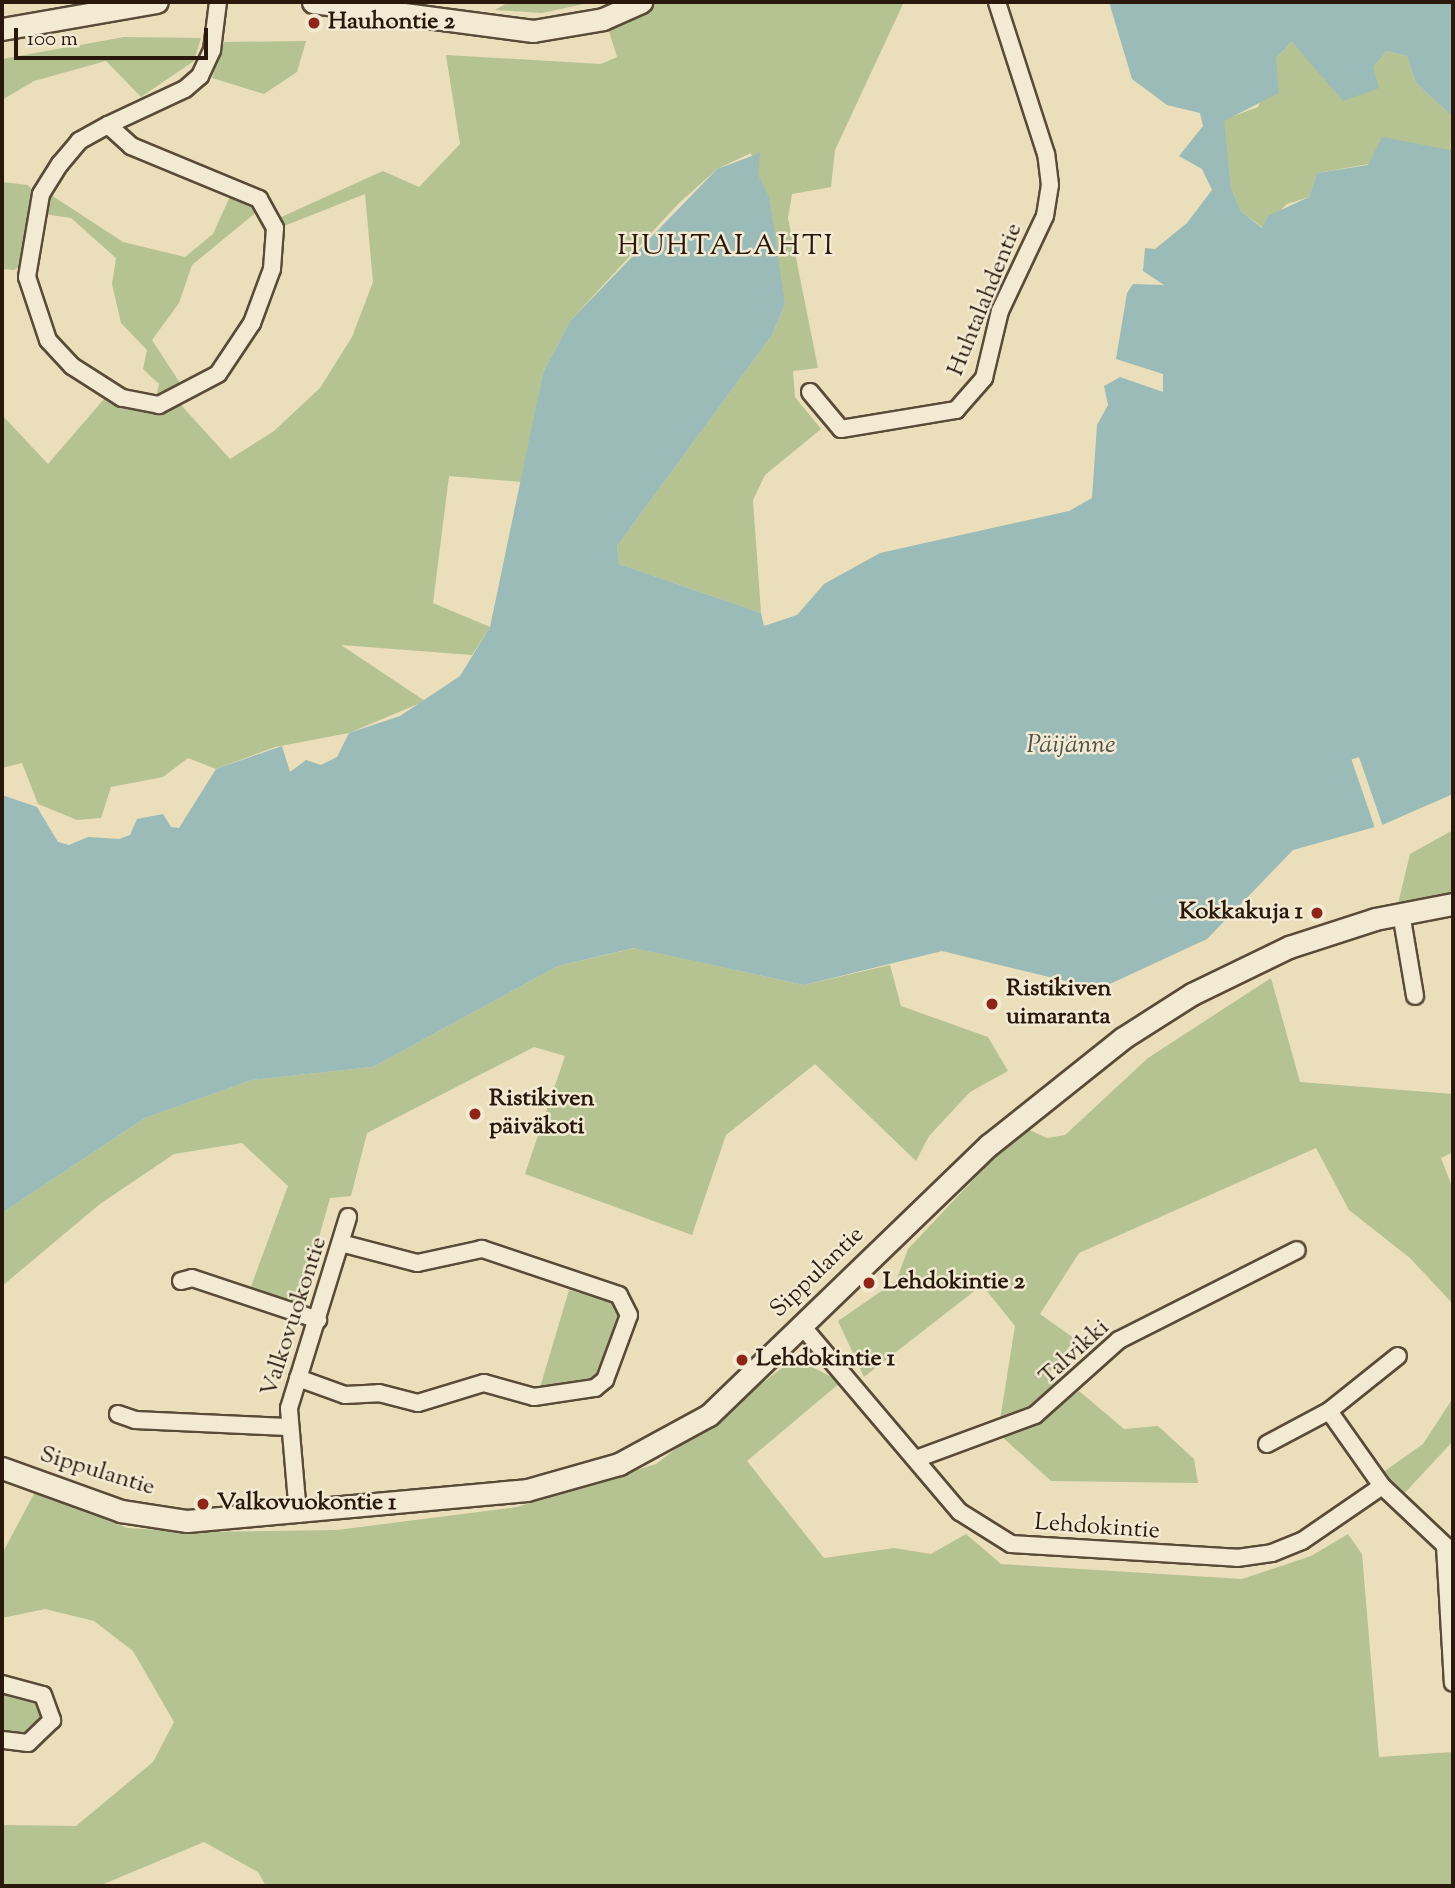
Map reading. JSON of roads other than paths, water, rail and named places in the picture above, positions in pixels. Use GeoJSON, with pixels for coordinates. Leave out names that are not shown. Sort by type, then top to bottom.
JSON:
{"type":"FeatureCollection","features":[{"type":"Feature","properties":{"kind":"street"},"geometry":{"type":"LineString","coordinates":[[2,29],[157,2]]}},
{"type":"Feature","properties":{"kind":"street"},"geometry":{"type":"LineString","coordinates":[[108,125],[131,146],[259,199],[275,228],[272,269],[245,333],[218,374],[159,405],[122,398],[72,366],[48,340],[27,277],[41,194],[79,141],[108,125],[200,76],[212,50],[218,2]]}},
{"type":"Feature","properties":{"kind":"street"},"geometry":{"type":"LineString","coordinates":[[313,2],[533,31],[603,19],[641,2]]}},
{"type":"Feature","properties":{"kind":"street","name":"Huhtalahdentie"},"geometry":{"type":"LineString","coordinates":[[810,392],[841,429],[956,410],[984,378],[1000,312],[1045,216],[1050,186],[1046,154],[997,2]]}},
{"type":"Feature","properties":{"kind":"street","name":"Sippulantie"},"geometry":{"type":"LineString","coordinates":[[2,1468],[72,1496],[154,1517],[298,1514],[527,1490],[608,1468],[709,1415],[989,1145],[1123,1038],[1257,961],[1401,913],[1453,904]]}},
{"type":"Feature","properties":{"kind":"street"},"geometry":{"type":"LineString","coordinates":[[1401,913],[1415,996]]}},
{"type":"Feature","properties":{"kind":"street","name":"Valkovuokontie"},"geometry":{"type":"LineString","coordinates":[[298,1514],[288,1427],[298,1378],[344,1244],[348,1217]]}},
{"type":"Feature","properties":{"kind":"street"},"geometry":{"type":"LineString","coordinates":[[298,1378],[345,1395],[379,1393],[418,1403],[484,1383],[534,1397],[595,1388],[605,1380],[629,1315],[619,1295],[482,1249],[410,1263],[344,1244]]}},
{"type":"Feature","properties":{"kind":"street","name":"Talvikki"},"geometry":{"type":"LineString","coordinates":[[916,1459],[1035,1415],[1119,1340],[1278,1255],[1297,1251]]}},
{"type":"Feature","properties":{"kind":"street"},"geometry":{"type":"LineString","coordinates":[[181,1281],[192,1279],[318,1320]]}},
{"type":"Feature","properties":{"kind":"street","name":"Lehdokintie"},"geometry":{"type":"LineString","coordinates":[[802,1326],[916,1459],[981,1528],[996,1539],[1040,1550],[1237,1558],[1272,1553],[1302,1541],[1382,1486]]}},
{"type":"Feature","properties":{"kind":"street"},"geometry":{"type":"LineString","coordinates":[[1267,1444],[1329,1411],[1398,1356]]}},
{"type":"Feature","properties":{"kind":"street"},"geometry":{"type":"LineString","coordinates":[[1329,1411],[1382,1486],[1451,1549],[1453,1683]]}},
{"type":"Feature","properties":{"kind":"street"},"geometry":{"type":"LineString","coordinates":[[118,1413],[135,1420],[288,1427]]}},
{"type":"Feature","properties":{"kind":"street"},"geometry":{"type":"LineString","coordinates":[[2,1684],[43,1695],[52,1720],[28,1743],[2,1740]]}},
{"type":"Feature","properties":{"kind":"water","name":"Päijänne"},"geometry":{"type":"Polygon","coordinates":[[[1109,2],[1453,2],[1453,117],[1416,83],[1407,56],[1387,51],[1373,67],[1379,88],[1343,101],[1292,42],[1276,58],[1279,93],[1224,121],[1231,188],[1241,211],[1262,228],[1268,216],[1309,197],[1317,173],[1368,165],[1382,137],[1450,150],[1453,138],[1453,794],[1382,825],[1293,850],[1207,939],[1099,989],[942,951],[804,985],[634,948],[558,966],[373,1067],[252,1080],[145,1118],[2,1213],[2,795],[37,807],[58,842],[69,845],[88,837],[119,839],[130,835],[137,819],[163,814],[171,827],[179,828],[216,769],[282,746],[290,772],[306,760],[321,765],[337,757],[349,733],[400,716],[460,676],[490,627],[543,373],[570,321],[717,169],[760,153],[758,175],[769,197],[785,304],[772,335],[617,546],[619,564],[761,613],[764,626],[797,615],[824,584],[880,553],[1069,511],[1092,498],[1097,425],[1108,405],[1104,386],[1120,377],[1163,392],[1163,374],[1116,359],[1127,293],[1133,284],[1164,285],[1143,271],[1145,248],[1155,249],[1187,223],[1212,190],[1202,169],[1179,156],[1203,126],[1200,113],[1167,105],[1132,79],[1109,2]]]}},
{"type":"Feature","properties":{"kind":"place","name":"Hauhontie 2"},"geometry":{"type":"Point","coordinates":[314,23]}},
{"type":"Feature","properties":{"kind":"place","name":"Kokkakuja 1"},"geometry":{"type":"Point","coordinates":[1317,913]}},
{"type":"Feature","properties":{"kind":"place","name":"Ristikiven uimaranta"},"geometry":{"type":"Point","coordinates":[992,1004]}},
{"type":"Feature","properties":{"kind":"place","name":"Ristikiven päiväkoti"},"geometry":{"type":"Point","coordinates":[475,1114]}},
{"type":"Feature","properties":{"kind":"place","name":"Lehdokintie 2"},"geometry":{"type":"Point","coordinates":[869,1283]}},
{"type":"Feature","properties":{"kind":"place","name":"Lehdokintie 1"},"geometry":{"type":"Point","coordinates":[742,1360]}},
{"type":"Feature","properties":{"kind":"place","name":"Valkovuokontie 1"},"geometry":{"type":"Point","coordinates":[203,1504]}},
{"type":"Feature","properties":{"kind":"district","name":"HUHTALAHTI"},"geometry":{"type":"Point","coordinates":[726,247]}}]}
